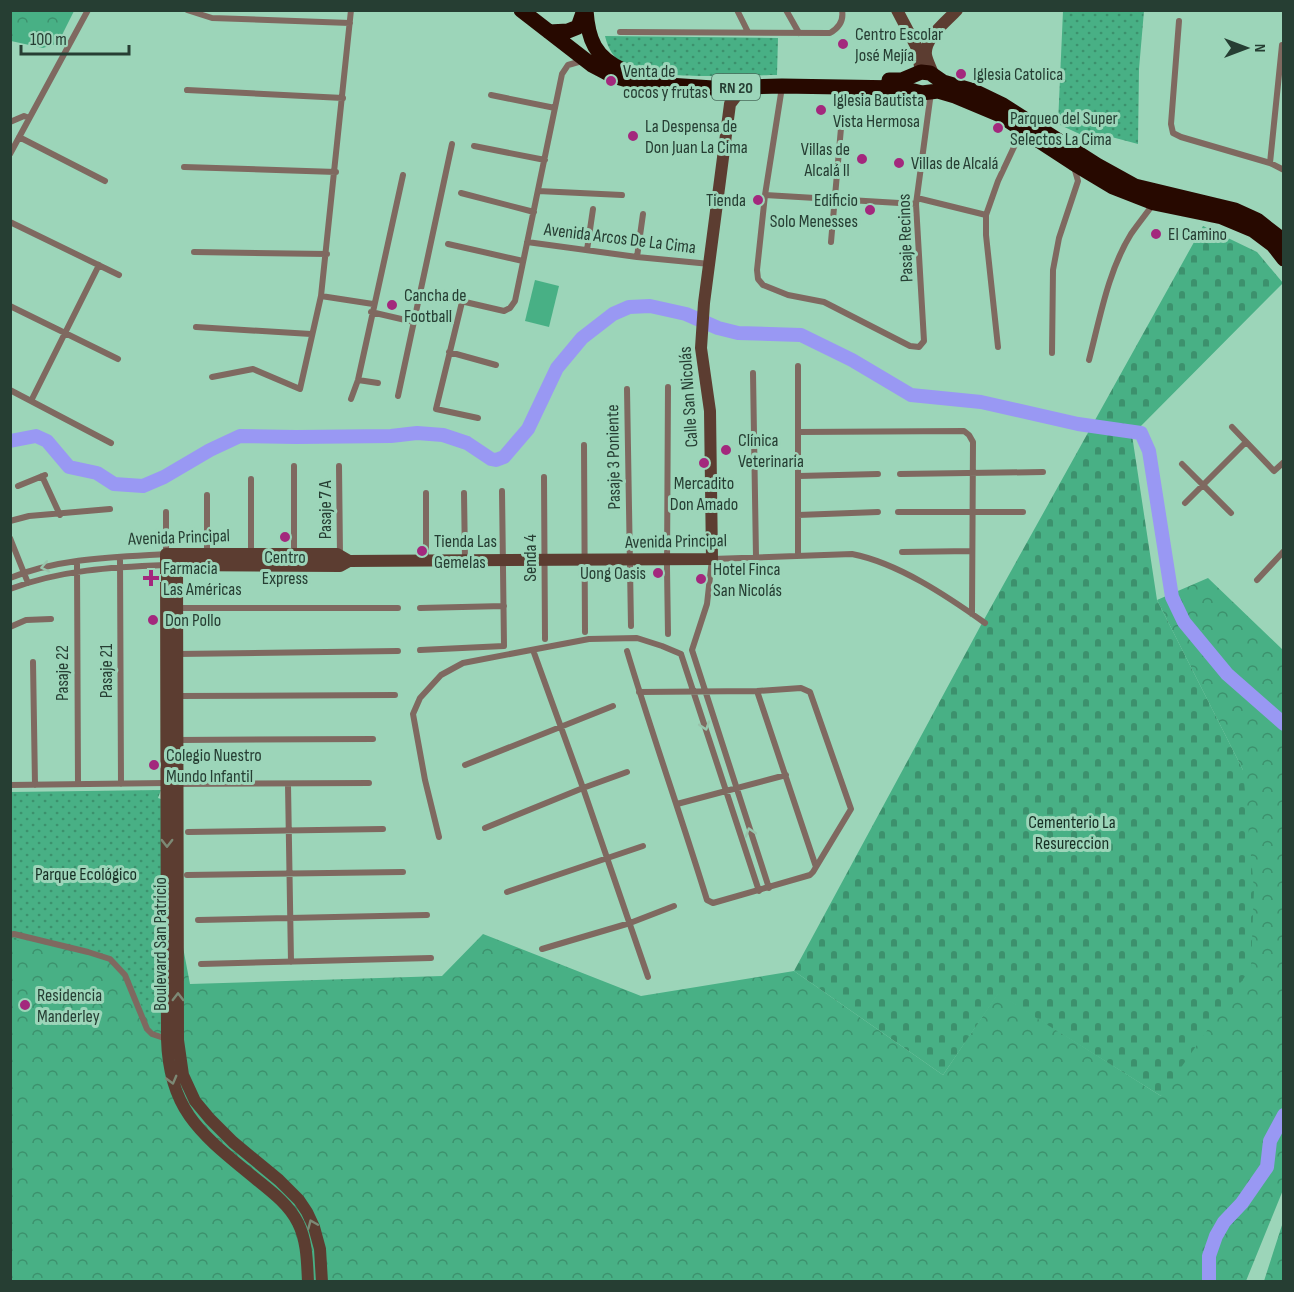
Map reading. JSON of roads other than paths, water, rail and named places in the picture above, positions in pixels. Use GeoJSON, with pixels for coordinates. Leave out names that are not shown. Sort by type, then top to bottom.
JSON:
{"type":"FeatureCollection","features":[{"type":"Feature","properties":{"kind":"highway","name":"RN 20"},"geometry":{"type":"LineString","coordinates":[[521,10],[601,70],[627,81],[649,85],[712,88],[782,86],[902,88],[920,83],[927,72],[943,82],[974,91],[1003,105],[1097,165],[1135,186],[1247,214],[1265,225],[1284,242]]}},
{"type":"Feature","properties":{"kind":"highway","name":"RN 20"},"geometry":{"type":"LineString","coordinates":[[585,10],[592,43],[605,60],[625,71],[651,77],[920,83],[998,114],[1101,181],[1137,198],[1230,220],[1263,236],[1284,259]]}},
{"type":"Feature","properties":{"kind":"highway"},"geometry":{"type":"LineString","coordinates":[[549,32],[568,31],[578,27],[585,10]]}},
{"type":"Feature","properties":{"kind":"street"},"geometry":{"type":"LineString","coordinates":[[10,154],[88,10]]}},
{"type":"Feature","properties":{"kind":"street"},"geometry":{"type":"LineString","coordinates":[[187,10],[212,18],[350,23]]}},
{"type":"Feature","properties":{"kind":"street"},"geometry":{"type":"LineString","coordinates":[[212,377],[253,369],[300,389],[321,296],[327,254],[351,10]]}},
{"type":"Feature","properties":{"kind":"street"},"geometry":{"type":"LineString","coordinates":[[736,10],[748,32]]}},
{"type":"Feature","properties":{"kind":"street"},"geometry":{"type":"LineString","coordinates":[[786,10],[799,33]]}},
{"type":"Feature","properties":{"kind":"street"},"geometry":{"type":"LineString","coordinates":[[620,32],[830,33],[836,30],[842,20],[842,10]]}},
{"type":"Feature","properties":{"kind":"street"},"geometry":{"type":"LineString","coordinates":[[897,10],[920,58],[920,83]]}},
{"type":"Feature","properties":{"kind":"street"},"geometry":{"type":"LineString","coordinates":[[912,39],[924,41],[931,37],[957,10]]}},
{"type":"Feature","properties":{"kind":"street"},"geometry":{"type":"LineString","coordinates":[[1179,21],[1171,124],[1173,133],[1270,163],[1284,170]]}},
{"type":"Feature","properties":{"kind":"street"},"geometry":{"type":"LineString","coordinates":[[931,37],[926,55],[933,74]]}},
{"type":"Feature","properties":{"kind":"street"},"geometry":{"type":"LineString","coordinates":[[1270,163],[1282,45]]}},
{"type":"Feature","properties":{"kind":"street"},"geometry":{"type":"LineString","coordinates":[[435,295],[504,311],[510,308],[515,301],[565,69],[568,65],[586,60]]}},
{"type":"Feature","properties":{"kind":"street","name":"Pasaje Recinos"},"geometry":{"type":"LineString","coordinates":[[765,195],[757,270],[758,279],[763,285],[788,295],[824,302],[910,346],[919,346],[924,341],[916,201],[920,83]]}},
{"type":"Feature","properties":{"kind":"street"},"geometry":{"type":"LineString","coordinates":[[782,86],[765,195],[916,201],[986,215]]}},
{"type":"Feature","properties":{"kind":"street"},"geometry":{"type":"LineString","coordinates":[[712,88],[720,92],[730,104],[743,87]]}},
{"type":"Feature","properties":{"kind":"street"},"geometry":{"type":"LineString","coordinates":[[187,90],[343,98]]}},
{"type":"Feature","properties":{"kind":"street"},"geometry":{"type":"LineString","coordinates":[[491,95],[555,108]]}},
{"type":"Feature","properties":{"kind":"street","name":"Calle San Nicolás"},"geometry":{"type":"LineString","coordinates":[[692,650],[707,604],[712,559],[710,411],[701,357],[702,331],[730,104]]}},
{"type":"Feature","properties":{"kind":"street"},"geometry":{"type":"LineString","coordinates":[[10,122],[24,116],[29,118]]}},
{"type":"Feature","properties":{"kind":"street"},"geometry":{"type":"LineString","coordinates":[[831,242],[841,128]]}},
{"type":"Feature","properties":{"kind":"street"},"geometry":{"type":"LineString","coordinates":[[998,348],[986,215],[998,181],[1023,130]]}},
{"type":"Feature","properties":{"kind":"street"},"geometry":{"type":"LineString","coordinates":[[19,137],[105,181]]}},
{"type":"Feature","properties":{"kind":"street"},"geometry":{"type":"LineString","coordinates":[[398,396],[453,144]]}},
{"type":"Feature","properties":{"kind":"street"},"geometry":{"type":"LineString","coordinates":[[474,146],[544,160]]}},
{"type":"Feature","properties":{"kind":"street"},"geometry":{"type":"LineString","coordinates":[[1052,353],[1053,270],[1059,238],[1078,181],[1073,163]]}},
{"type":"Feature","properties":{"kind":"street"},"geometry":{"type":"LineString","coordinates":[[184,167],[336,172]]}},
{"type":"Feature","properties":{"kind":"street"},"geometry":{"type":"LineString","coordinates":[[351,399],[358,380],[371,312],[403,175]]}},
{"type":"Feature","properties":{"kind":"street"},"geometry":{"type":"LineString","coordinates":[[1078,181],[1083,178],[1095,182],[1101,181]]}},
{"type":"Feature","properties":{"kind":"street"},"geometry":{"type":"LineString","coordinates":[[538,190],[622,195]]}},
{"type":"Feature","properties":{"kind":"street"},"geometry":{"type":"LineString","coordinates":[[461,193],[534,212]]}},
{"type":"Feature","properties":{"kind":"street"},"geometry":{"type":"LineString","coordinates":[[1089,360],[1109,284],[1119,259],[1131,235],[1154,203]]}},
{"type":"Feature","properties":{"kind":"street"},"geometry":{"type":"LineString","coordinates":[[586,249],[593,208]]}},
{"type":"Feature","properties":{"kind":"street"},"geometry":{"type":"LineString","coordinates":[[637,257],[643,214]]}},
{"type":"Feature","properties":{"kind":"street"},"geometry":{"type":"LineString","coordinates":[[10,222],[119,275]]}},
{"type":"Feature","properties":{"kind":"street","name":"Avenida Arcos De La Cima"},"geometry":{"type":"LineString","coordinates":[[527,242],[710,264]]}},
{"type":"Feature","properties":{"kind":"street"},"geometry":{"type":"LineString","coordinates":[[448,244],[524,261]]}},
{"type":"Feature","properties":{"kind":"street"},"geometry":{"type":"LineString","coordinates":[[194,252],[327,254]]}},
{"type":"Feature","properties":{"kind":"street"},"geometry":{"type":"LineString","coordinates":[[31,401],[99,265]]}},
{"type":"Feature","properties":{"kind":"street"},"geometry":{"type":"LineString","coordinates":[[321,296],[373,304]]}},
{"type":"Feature","properties":{"kind":"street"},"geometry":{"type":"LineString","coordinates":[[462,302],[436,409],[478,418]]}},
{"type":"Feature","properties":{"kind":"street"},"geometry":{"type":"LineString","coordinates":[[10,306],[118,359]]}},
{"type":"Feature","properties":{"kind":"street"},"geometry":{"type":"LineString","coordinates":[[371,312],[414,322]]}},
{"type":"Feature","properties":{"kind":"street"},"geometry":{"type":"LineString","coordinates":[[196,327],[311,334]]}},
{"type":"Feature","properties":{"kind":"street"},"geometry":{"type":"LineString","coordinates":[[449,352],[496,365]]}},
{"type":"Feature","properties":{"kind":"street"},"geometry":{"type":"LineString","coordinates":[[798,366],[798,555]]}},
{"type":"Feature","properties":{"kind":"street"},"geometry":{"type":"LineString","coordinates":[[753,373],[756,557]]}},
{"type":"Feature","properties":{"kind":"street"},"geometry":{"type":"LineString","coordinates":[[358,380],[378,383]]}},
{"type":"Feature","properties":{"kind":"street"},"geometry":{"type":"LineString","coordinates":[[668,387],[668,634]]}},
{"type":"Feature","properties":{"kind":"street","name":"Pasaje 3 Poniente"},"geometry":{"type":"LineString","coordinates":[[627,389],[631,626]]}},
{"type":"Feature","properties":{"kind":"street"},"geometry":{"type":"LineString","coordinates":[[10,390],[111,443]]}},
{"type":"Feature","properties":{"kind":"street"},"geometry":{"type":"LineString","coordinates":[[1232,427],[1274,471],[1284,462]]}},
{"type":"Feature","properties":{"kind":"street"},"geometry":{"type":"LineString","coordinates":[[799,432],[964,431],[969,435],[973,442],[972,614]]}},
{"type":"Feature","properties":{"kind":"street"},"geometry":{"type":"LineString","coordinates":[[1185,503],[1246,442]]}},
{"type":"Feature","properties":{"kind":"street"},"geometry":{"type":"LineString","coordinates":[[584,445],[585,632]]}},
{"type":"Feature","properties":{"kind":"street"},"geometry":{"type":"LineString","coordinates":[[1182,464],[1231,513]]}},
{"type":"Feature","properties":{"kind":"street"},"geometry":{"type":"LineString","coordinates":[[294,466],[294,554]]}},
{"type":"Feature","properties":{"kind":"street","name":"Pasaje 7 A"},"geometry":{"type":"LineString","coordinates":[[339,466],[344,558]]}},
{"type":"Feature","properties":{"kind":"street"},"geometry":{"type":"LineString","coordinates":[[900,474],[1043,472]]}},
{"type":"Feature","properties":{"kind":"street"},"geometry":{"type":"LineString","coordinates":[[799,476],[878,474]]}},
{"type":"Feature","properties":{"kind":"street"},"geometry":{"type":"LineString","coordinates":[[18,486],[44,475],[60,515]]}},
{"type":"Feature","properties":{"kind":"street","name":"Senda 4"},"geometry":{"type":"LineString","coordinates":[[544,477],[545,639]]}},
{"type":"Feature","properties":{"kind":"street"},"geometry":{"type":"LineString","coordinates":[[251,478],[251,554]]}},
{"type":"Feature","properties":{"kind":"street"},"geometry":{"type":"LineString","coordinates":[[420,650],[504,646],[502,491]]}},
{"type":"Feature","properties":{"kind":"street"},"geometry":{"type":"LineString","coordinates":[[464,493],[465,560]]}},
{"type":"Feature","properties":{"kind":"street"},"geometry":{"type":"LineString","coordinates":[[426,494],[426,560]]}},
{"type":"Feature","properties":{"kind":"street"},"geometry":{"type":"LineString","coordinates":[[207,495],[207,554]]}},
{"type":"Feature","properties":{"kind":"street"},"geometry":{"type":"LineString","coordinates":[[10,521],[29,516],[110,509]]}},
{"type":"Feature","properties":{"kind":"street"},"geometry":{"type":"LineString","coordinates":[[166,512],[171,559]]}},
{"type":"Feature","properties":{"kind":"street"},"geometry":{"type":"LineString","coordinates":[[798,515],[878,512]]}},
{"type":"Feature","properties":{"kind":"street"},"geometry":{"type":"LineString","coordinates":[[898,512],[1023,512]]}},
{"type":"Feature","properties":{"kind":"street"},"geometry":{"type":"LineString","coordinates":[[10,538],[28,582]]}},
{"type":"Feature","properties":{"kind":"street"},"geometry":{"type":"LineString","coordinates":[[902,552],[972,551]]}},
{"type":"Feature","properties":{"kind":"street"},"geometry":{"type":"LineString","coordinates":[[1257,580],[1284,551]]}},
{"type":"Feature","properties":{"kind":"street","name":"Avenida Principal"},"geometry":{"type":"LineString","coordinates":[[10,589],[28,582],[77,572],[207,554],[294,554],[426,560],[585,560],[712,559],[852,554],[873,558],[929,588],[985,623]]}},
{"type":"Feature","properties":{"kind":"street","name":"Avenida Principal"},"geometry":{"type":"LineString","coordinates":[[10,578],[24,572],[76,562],[120,557],[340,566],[344,558]]}},
{"type":"Feature","properties":{"kind":"street","name":"Pasaje 21"},"geometry":{"type":"LineString","coordinates":[[120,557],[121,784]]}},
{"type":"Feature","properties":{"kind":"street","name":"Boulevard San Patricio"},"geometry":{"type":"LineString","coordinates":[[171,559],[177,608],[177,741],[172,784]]}},
{"type":"Feature","properties":{"kind":"street","name":"Boulevard San Patricio"},"geometry":{"type":"LineString","coordinates":[[171,559],[172,1040],[170,1076],[180,1104],[199,1129],[289,1209],[304,1237],[308,1281]]}},
{"type":"Feature","properties":{"kind":"street","name":"Pasaje 22"},"geometry":{"type":"LineString","coordinates":[[76,562],[78,784]]}},
{"type":"Feature","properties":{"kind":"street"},"geometry":{"type":"LineString","coordinates":[[420,608],[504,606]]}},
{"type":"Feature","properties":{"kind":"street"},"geometry":{"type":"LineString","coordinates":[[177,608],[398,608]]}},
{"type":"Feature","properties":{"kind":"street"},"geometry":{"type":"LineString","coordinates":[[10,627],[26,620],[51,619]]}},
{"type":"Feature","properties":{"kind":"street"},"geometry":{"type":"LineString","coordinates":[[439,837],[425,780],[413,714],[420,698],[441,675],[463,663],[589,639],[625,638],[650,641],[681,654],[692,650],[768,888]]}},
{"type":"Feature","properties":{"kind":"street"},"geometry":{"type":"LineString","coordinates":[[533,650],[562,727],[648,977]]}},
{"type":"Feature","properties":{"kind":"street"},"geometry":{"type":"LineString","coordinates":[[177,654],[398,651]]}},
{"type":"Feature","properties":{"kind":"street"},"geometry":{"type":"LineString","coordinates":[[627,651],[639,692],[707,900],[713,903],[810,875],[850,812],[850,805],[810,692],[801,688],[757,691],[639,692]]}},
{"type":"Feature","properties":{"kind":"street"},"geometry":{"type":"LineString","coordinates":[[681,654],[759,891]]}},
{"type":"Feature","properties":{"kind":"street"},"geometry":{"type":"LineString","coordinates":[[33,662],[35,785]]}},
{"type":"Feature","properties":{"kind":"street"},"geometry":{"type":"LineString","coordinates":[[757,691],[816,867]]}},
{"type":"Feature","properties":{"kind":"street"},"geometry":{"type":"LineString","coordinates":[[176,696],[395,695]]}},
{"type":"Feature","properties":{"kind":"street"},"geometry":{"type":"LineString","coordinates":[[465,765],[613,706]]}},
{"type":"Feature","properties":{"kind":"street"},"geometry":{"type":"LineString","coordinates":[[177,741],[373,739]]}},
{"type":"Feature","properties":{"kind":"street"},"geometry":{"type":"LineString","coordinates":[[485,828],[627,772]]}},
{"type":"Feature","properties":{"kind":"street"},"geometry":{"type":"LineString","coordinates":[[677,804],[786,775]]}},
{"type":"Feature","properties":{"kind":"street"},"geometry":{"type":"LineString","coordinates":[[10,784],[369,783]]}},
{"type":"Feature","properties":{"kind":"street"},"geometry":{"type":"LineString","coordinates":[[288,785],[291,962]]}},
{"type":"Feature","properties":{"kind":"street"},"geometry":{"type":"LineString","coordinates":[[188,831],[383,829]]}},
{"type":"Feature","properties":{"kind":"street"},"geometry":{"type":"LineString","coordinates":[[507,892],[643,846]]}},
{"type":"Feature","properties":{"kind":"street"},"geometry":{"type":"LineString","coordinates":[[187,875],[403,872]]}},
{"type":"Feature","properties":{"kind":"street"},"geometry":{"type":"LineString","coordinates":[[542,949],[630,923],[674,906]]}},
{"type":"Feature","properties":{"kind":"street"},"geometry":{"type":"LineString","coordinates":[[198,920],[427,915]]}},
{"type":"Feature","properties":{"kind":"street"},"geometry":{"type":"LineString","coordinates":[[10,935],[14,934],[110,959],[125,975],[147,1029],[152,1034],[172,1040]]}},
{"type":"Feature","properties":{"kind":"street"},"geometry":{"type":"LineString","coordinates":[[201,964],[431,958]]}},
{"type":"Feature","properties":{"kind":"street","name":"Boulevard San Patricio"},"geometry":{"type":"LineString","coordinates":[[172,1040],[187,1088],[210,1119],[233,1142],[279,1180],[299,1200],[307,1212],[315,1227],[320,1249],[322,1281]]}},
{"type":"Feature","properties":{"kind":"street"},"geometry":{"type":"LineString","coordinates":[[226,1154],[233,1142]]}},
{"type":"Feature","properties":{"kind":"waterway"},"geometry":{"type":"LineString","coordinates":[[10,441],[36,436],[47,441],[69,467],[97,473],[114,484],[143,486],[240,436],[391,436],[417,433],[443,435],[467,443],[496,460],[504,457],[528,429],[557,368],[582,338],[613,314],[629,307],[650,306],[686,314],[718,328],[738,333],[801,335],[852,360],[911,395],[981,402],[1078,424],[1141,433],[1149,451],[1172,597],[1184,622],[1227,674],[1284,724]]}},
{"type":"Feature","properties":{"kind":"waterway"},"geometry":{"type":"LineString","coordinates":[[1209,1282],[1209,1256],[1216,1236],[1224,1222],[1242,1203],[1267,1167],[1270,1141],[1284,1115]]}},
{"type":"Feature","properties":{"kind":"place","name":"Centro Escolar José Mejía"},"geometry":{"type":"Point","coordinates":[843,44]}},
{"type":"Feature","properties":{"kind":"place","name":"Iglesia Catolica"},"geometry":{"type":"Point","coordinates":[961,74]}},
{"type":"Feature","properties":{"kind":"place","name":"Venta de cocos y frutas"},"geometry":{"type":"Point","coordinates":[611,81]}},
{"type":"Feature","properties":{"kind":"place","name":"Iglesia Bautista Vista Hermosa"},"geometry":{"type":"Point","coordinates":[821,110]}},
{"type":"Feature","properties":{"kind":"place","name":"Parqueo del Super Selectos La Cima"},"geometry":{"type":"Point","coordinates":[998,128]}},
{"type":"Feature","properties":{"kind":"place","name":"La Despensa de Don Juan La Cima"},"geometry":{"type":"Point","coordinates":[633,136]}},
{"type":"Feature","properties":{"kind":"place","name":"Villas de Alcalá II"},"geometry":{"type":"Point","coordinates":[862,159]}},
{"type":"Feature","properties":{"kind":"place","name":"Villas de Alcalá"},"geometry":{"type":"Point","coordinates":[899,163]}},
{"type":"Feature","properties":{"kind":"place","name":"Tienda"},"geometry":{"type":"Point","coordinates":[758,200]}},
{"type":"Feature","properties":{"kind":"place","name":"Edificio Solo Menesses"},"geometry":{"type":"Point","coordinates":[870,210]}},
{"type":"Feature","properties":{"kind":"place","name":"El Camino"},"geometry":{"type":"Point","coordinates":[1156,234]}},
{"type":"Feature","properties":{"kind":"place","name":"Cancha de Football"},"geometry":{"type":"Point","coordinates":[392,305]}},
{"type":"Feature","properties":{"kind":"place","name":"Clínica Veterinaria"},"geometry":{"type":"Point","coordinates":[726,450]}},
{"type":"Feature","properties":{"kind":"place","name":"Mercadito Don Amado"},"geometry":{"type":"Point","coordinates":[704,463]}},
{"type":"Feature","properties":{"kind":"place","name":"Centro Express"},"geometry":{"type":"Point","coordinates":[285,537]}},
{"type":"Feature","properties":{"kind":"place","name":"Tienda Las Gemelas"},"geometry":{"type":"Point","coordinates":[422,551]}},
{"type":"Feature","properties":{"kind":"place","name":"Uong Oasis"},"geometry":{"type":"Point","coordinates":[658,573]}},
{"type":"Feature","properties":{"kind":"place","name":"Farmacia Las Américas"},"geometry":{"type":"Point","coordinates":[151,578]}},
{"type":"Feature","properties":{"kind":"place","name":"Hotel Finca San Nicolás"},"geometry":{"type":"Point","coordinates":[701,579]}},
{"type":"Feature","properties":{"kind":"place","name":"Don Pollo"},"geometry":{"type":"Point","coordinates":[153,620]}},
{"type":"Feature","properties":{"kind":"place","name":"Colegio Nuestro Mundo Infantil"},"geometry":{"type":"Point","coordinates":[154,765]}},
{"type":"Feature","properties":{"kind":"place","name":"Residencia Manderley"},"geometry":{"type":"Point","coordinates":[25,1005]}},
{"type":"Feature","properties":{"kind":"park label","name":"Cementerio La Resureccion"},"geometry":{"type":"Point","coordinates":[1072,832]}},
{"type":"Feature","properties":{"kind":"park label","name":"Parque Ecológico"},"geometry":{"type":"Point","coordinates":[86,874]}}]}
